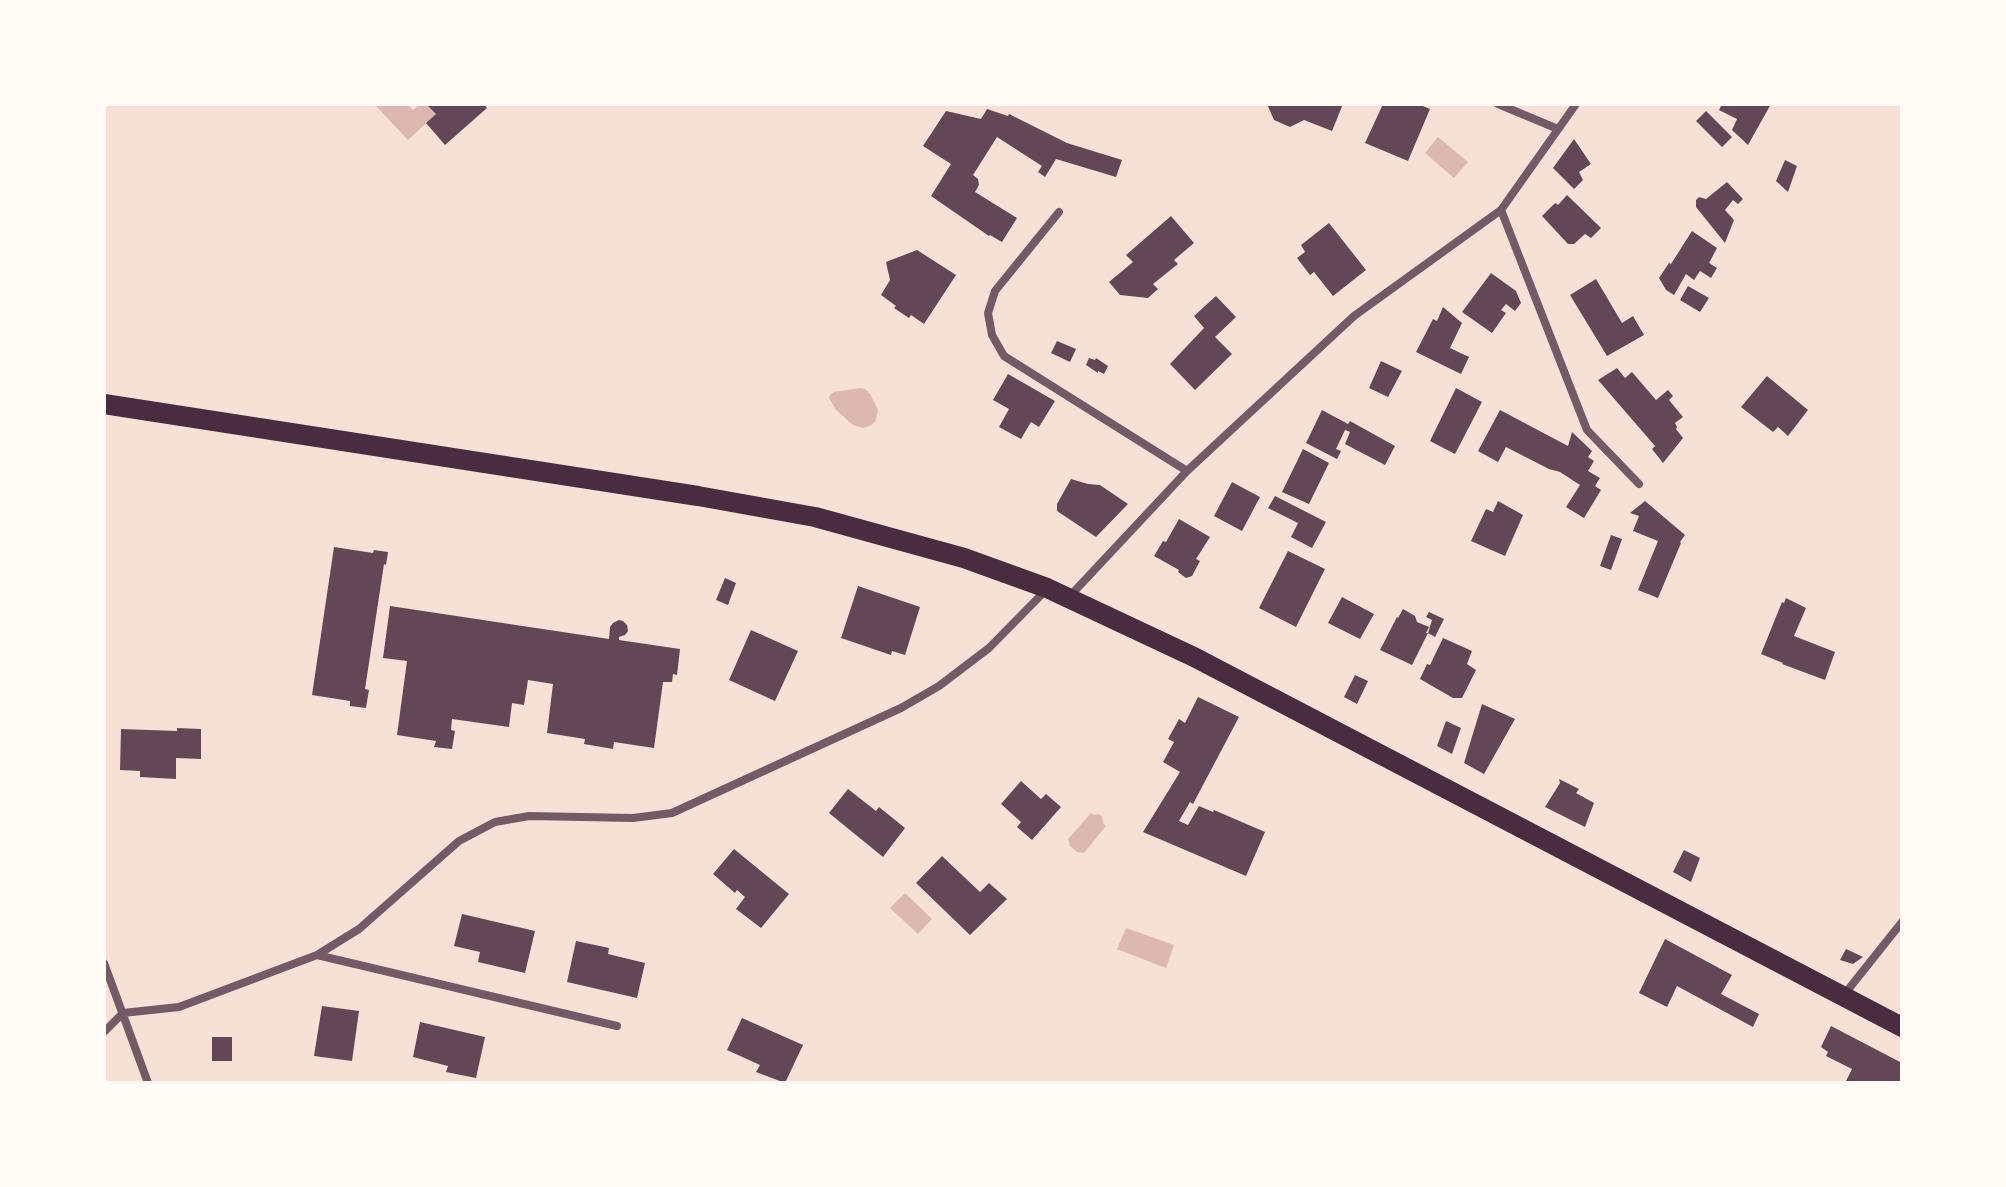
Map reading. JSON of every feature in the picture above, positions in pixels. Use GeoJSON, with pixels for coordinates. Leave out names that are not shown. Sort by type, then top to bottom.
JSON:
{"type":"FeatureCollection","features":[{"type":"Feature","properties":{"kind":"main road"},"geometry":{"type":"LineString","coordinates":[[104,404],[698,496],[815,517],[964,558],[1047,588],[1194,657],[1902,1027]]}},
{"type":"Feature","properties":{"kind":"street"},"geometry":{"type":"LineString","coordinates":[[1498,104],[1558,129]]}},
{"type":"Feature","properties":{"kind":"street"},"geometry":{"type":"LineString","coordinates":[[1068,598],[1187,471],[1354,316],[1501,210],[1576,104]]}},
{"type":"Feature","properties":{"kind":"street"},"geometry":{"type":"LineString","coordinates":[[1501,210],[1587,430],[1639,484]]}},
{"type":"Feature","properties":{"kind":"street"},"geometry":{"type":"LineString","coordinates":[[1059,212],[995,291],[988,313],[992,335],[1004,356],[1187,471]]}},
{"type":"Feature","properties":{"kind":"street"},"geometry":{"type":"LineString","coordinates":[[104,1032],[123,1013],[179,1007],[317,955],[359,929],[459,841],[495,822],[529,816],[633,818],[672,813],[901,708],[939,686],[989,648],[1047,588]]}},
{"type":"Feature","properties":{"kind":"street"},"geometry":{"type":"LineString","coordinates":[[1842,996],[1902,922]]}},
{"type":"Feature","properties":{"kind":"street"},"geometry":{"type":"LineString","coordinates":[[317,955],[617,1026]]}},
{"type":"Feature","properties":{"kind":"street"},"geometry":{"type":"LineString","coordinates":[[104,963],[148,1083]]}},
{"type":"Feature","properties":{"kind":"shaded area"},"geometry":{"type":"Polygon","coordinates":[[[377,104],[407,104],[413,110],[420,104],[426,104],[436,114],[408,140],[377,104]]]}},
{"type":"Feature","properties":{"kind":"shaded area"},"geometry":{"type":"Polygon","coordinates":[[[1438,137],[1468,162],[1454,178],[1425,153],[1438,137]]]}},
{"type":"Feature","properties":{"kind":"shaded area"},"geometry":{"type":"Polygon","coordinates":[[[860,388],[870,394],[878,410],[872,425],[863,428],[853,425],[836,410],[829,398],[834,392],[860,388]]]}},
{"type":"Feature","properties":{"kind":"shaded area"},"geometry":{"type":"Polygon","coordinates":[[[1091,813],[1102,816],[1106,826],[1084,853],[1077,852],[1068,839],[1091,813]]]}},
{"type":"Feature","properties":{"kind":"shaded area"},"geometry":{"type":"Polygon","coordinates":[[[905,893],[932,919],[918,934],[890,908],[905,893]]]}},
{"type":"Feature","properties":{"kind":"shaded area"},"geometry":{"type":"Polygon","coordinates":[[[1126,928],[1174,945],[1166,968],[1117,949],[1126,928]]]}},
{"type":"Feature","properties":{"kind":"building"},"geometry":{"type":"Polygon","coordinates":[[[426,104],[484,104],[487,108],[445,145],[426,123],[436,114],[426,104]]]}},
{"type":"Feature","properties":{"kind":"building"},"geometry":{"type":"Polygon","coordinates":[[[1267,104],[1343,104],[1332,131],[1304,120],[1290,127],[1274,120],[1267,104]]]}},
{"type":"Feature","properties":{"kind":"building"},"geometry":{"type":"Polygon","coordinates":[[[1383,104],[1418,104],[1430,109],[1408,161],[1365,143],[1383,104]]]}},
{"type":"Feature","properties":{"kind":"building"},"geometry":{"type":"Polygon","coordinates":[[[1722,104],[1771,104],[1748,145],[1732,130],[1737,119],[1719,110],[1722,104]]]}},
{"type":"Feature","properties":{"kind":"building"},"geometry":{"type":"Polygon","coordinates":[[[987,109],[1009,114],[1067,143],[1122,160],[1116,177],[1056,159],[1045,177],[1038,172],[1042,166],[997,137],[973,175],[979,185],[975,192],[1017,218],[1002,242],[989,236],[931,196],[951,164],[923,146],[946,111],[981,119],[987,109]]]}},
{"type":"Feature","properties":{"kind":"building"},"geometry":{"type":"Polygon","coordinates":[[[1706,111],[1732,137],[1722,147],[1696,121],[1706,111]]]}},
{"type":"Feature","properties":{"kind":"building"},"geometry":{"type":"Polygon","coordinates":[[[1574,139],[1591,164],[1579,172],[1583,180],[1574,189],[1553,168],[1574,139]]]}},
{"type":"Feature","properties":{"kind":"building"},"geometry":{"type":"Polygon","coordinates":[[[1785,160],[1797,166],[1788,192],[1776,181],[1785,160]]]}},
{"type":"Feature","properties":{"kind":"building"},"geometry":{"type":"Polygon","coordinates":[[[1727,182],[1743,199],[1738,204],[1733,200],[1725,210],[1734,220],[1725,243],[1696,207],[1696,200],[1699,197],[1706,199],[1727,182]]]}},
{"type":"Feature","properties":{"kind":"building"},"geometry":{"type":"Polygon","coordinates":[[[1567,195],[1601,228],[1591,238],[1585,234],[1574,244],[1568,244],[1542,216],[1567,195]]]}},
{"type":"Feature","properties":{"kind":"building"},"geometry":{"type":"Polygon","coordinates":[[[1171,216],[1194,243],[1174,260],[1178,264],[1153,284],[1158,289],[1148,298],[1120,295],[1109,282],[1133,262],[1126,255],[1171,216]]]}},
{"type":"Feature","properties":{"kind":"building"},"geometry":{"type":"Polygon","coordinates":[[[1329,223],[1366,270],[1333,296],[1314,272],[1310,275],[1297,258],[1305,252],[1301,245],[1329,223]]]}},
{"type":"Feature","properties":{"kind":"building"},"geometry":{"type":"Polygon","coordinates":[[[1692,231],[1717,248],[1709,263],[1717,268],[1711,278],[1700,271],[1694,280],[1686,274],[1674,295],[1666,290],[1659,278],[1692,231]]]}},
{"type":"Feature","properties":{"kind":"building"},"geometry":{"type":"Polygon","coordinates":[[[917,250],[956,275],[924,324],[894,308],[896,306],[881,295],[890,280],[886,262],[917,250]]]}},
{"type":"Feature","properties":{"kind":"building"},"geometry":{"type":"Polygon","coordinates":[[[1491,273],[1516,291],[1521,303],[1515,311],[1506,304],[1501,310],[1506,313],[1492,333],[1462,312],[1491,273]]]}},
{"type":"Feature","properties":{"kind":"building"},"geometry":{"type":"Polygon","coordinates":[[[1596,279],[1622,323],[1633,316],[1644,335],[1607,356],[1570,295],[1596,279]]]}},
{"type":"Feature","properties":{"kind":"building"},"geometry":{"type":"Polygon","coordinates":[[[1688,286],[1709,298],[1700,312],[1680,300],[1688,286]]]}},
{"type":"Feature","properties":{"kind":"building"},"geometry":{"type":"Polygon","coordinates":[[[1216,296],[1236,317],[1215,337],[1232,354],[1195,390],[1170,364],[1204,328],[1194,316],[1216,296]]]}},
{"type":"Feature","properties":{"kind":"building"},"geometry":{"type":"Polygon","coordinates":[[[1443,307],[1462,323],[1450,348],[1469,357],[1461,374],[1416,352],[1433,319],[1437,321],[1443,307]]]}},
{"type":"Feature","properties":{"kind":"building"},"geometry":{"type":"Polygon","coordinates":[[[1057,341],[1076,349],[1070,362],[1051,353],[1057,341]]]}},
{"type":"Feature","properties":{"kind":"building"},"geometry":{"type":"Polygon","coordinates":[[[1089,358],[1096,358],[1108,366],[1104,374],[1086,365],[1089,358]]]}},
{"type":"Feature","properties":{"kind":"building"},"geometry":{"type":"Polygon","coordinates":[[[1381,361],[1402,371],[1388,397],[1369,388],[1381,361]]]}},
{"type":"Feature","properties":{"kind":"building"},"geometry":{"type":"Polygon","coordinates":[[[1617,368],[1625,378],[1632,372],[1656,400],[1668,390],[1673,396],[1669,400],[1683,417],[1675,423],[1683,438],[1663,463],[1652,449],[1655,446],[1598,380],[1617,368]]]}},
{"type":"Feature","properties":{"kind":"building"},"geometry":{"type":"Polygon","coordinates":[[[1008,374],[1055,401],[1039,427],[1031,422],[1021,439],[999,427],[1009,409],[993,400],[1008,374]]]}},
{"type":"Feature","properties":{"kind":"building"},"geometry":{"type":"Polygon","coordinates":[[[1767,376],[1808,410],[1788,436],[1778,427],[1773,432],[1741,407],[1767,376]]]}},
{"type":"Feature","properties":{"kind":"building"},"geometry":{"type":"Polygon","coordinates":[[[1456,388],[1482,402],[1455,454],[1430,441],[1456,388]]]}},
{"type":"Feature","properties":{"kind":"building"},"geometry":{"type":"Polygon","coordinates":[[[1322,410],[1348,424],[1350,421],[1395,446],[1385,465],[1345,444],[1350,432],[1345,430],[1336,449],[1341,451],[1337,459],[1306,443],[1322,410]]]}},
{"type":"Feature","properties":{"kind":"building"},"geometry":{"type":"Polygon","coordinates":[[[1500,410],[1568,446],[1572,432],[1592,451],[1588,457],[1594,461],[1588,471],[1600,478],[1595,486],[1601,490],[1584,518],[1566,507],[1580,485],[1560,472],[1506,447],[1498,462],[1478,451],[1500,410]]]}},
{"type":"Feature","properties":{"kind":"building"},"geometry":{"type":"Polygon","coordinates":[[[1303,449],[1329,463],[1309,504],[1282,492],[1303,449]]]}},
{"type":"Feature","properties":{"kind":"building"},"geometry":{"type":"Polygon","coordinates":[[[1071,479],[1100,485],[1128,504],[1096,537],[1057,511],[1057,504],[1071,479]]]}},
{"type":"Feature","properties":{"kind":"building"},"geometry":{"type":"Polygon","coordinates":[[[1232,482],[1260,497],[1242,531],[1214,516],[1232,482]]]}},
{"type":"Feature","properties":{"kind":"building"},"geometry":{"type":"Polygon","coordinates":[[[1275,496],[1326,522],[1312,548],[1291,537],[1298,523],[1268,508],[1275,496]]]}},
{"type":"Feature","properties":{"kind":"building"},"geometry":{"type":"Polygon","coordinates":[[[1498,501],[1523,515],[1505,556],[1471,541],[1486,509],[1493,512],[1498,501]]]}},
{"type":"Feature","properties":{"kind":"building"},"geometry":{"type":"Polygon","coordinates":[[[1645,501],[1685,535],[1658,598],[1638,590],[1658,541],[1633,531],[1639,516],[1630,513],[1645,501]]]}},
{"type":"Feature","properties":{"kind":"building"},"geometry":{"type":"Polygon","coordinates":[[[1179,519],[1210,537],[1196,559],[1200,561],[1192,576],[1186,578],[1179,570],[1154,556],[1179,519]]]}},
{"type":"Feature","properties":{"kind":"building"},"geometry":{"type":"Polygon","coordinates":[[[1611,535],[1622,539],[1611,570],[1600,566],[1611,535]]]}},
{"type":"Feature","properties":{"kind":"building"},"geometry":{"type":"Polygon","coordinates":[[[334,547],[388,552],[365,689],[369,690],[366,708],[350,706],[350,701],[312,695],[334,547]]]}},
{"type":"Feature","properties":{"kind":"building"},"geometry":{"type":"Polygon","coordinates":[[[1288,551],[1325,569],[1296,627],[1259,608],[1288,551]]]}},
{"type":"Feature","properties":{"kind":"building"},"geometry":{"type":"Polygon","coordinates":[[[725,578],[736,583],[728,605],[716,600],[725,578]]]}},
{"type":"Feature","properties":{"kind":"building"},"geometry":{"type":"Polygon","coordinates":[[[858,586],[920,607],[905,655],[892,651],[891,655],[841,638],[858,586]]]}},
{"type":"Feature","properties":{"kind":"building"},"geometry":{"type":"Polygon","coordinates":[[[1342,597],[1374,614],[1360,639],[1328,623],[1342,597]]]}},
{"type":"Feature","properties":{"kind":"building"},"geometry":{"type":"Polygon","coordinates":[[[1786,598],[1806,608],[1794,636],[1835,652],[1825,680],[1761,654],[1786,598]]]}},
{"type":"Feature","properties":{"kind":"building"},"geometry":{"type":"Polygon","coordinates":[[[390,606],[609,639],[610,627],[619,620],[627,625],[628,631],[619,640],[680,649],[677,675],[673,674],[672,682],[663,682],[654,748],[614,742],[613,749],[584,744],[585,739],[547,733],[553,684],[528,680],[524,705],[512,703],[509,727],[452,719],[451,730],[455,731],[452,749],[434,747],[436,741],[397,735],[407,661],[383,658],[390,606]]]}},
{"type":"Feature","properties":{"kind":"building"},"geometry":{"type":"Polygon","coordinates":[[[1403,609],[1415,616],[1417,622],[1429,627],[1412,665],[1380,650],[1403,609]]]}},
{"type":"Feature","properties":{"kind":"building"},"geometry":{"type":"Polygon","coordinates":[[[1429,612],[1444,619],[1435,637],[1428,633],[1432,620],[1426,617],[1429,612]]]}},
{"type":"Feature","properties":{"kind":"building"},"geometry":{"type":"Polygon","coordinates":[[[751,630],[798,651],[775,701],[729,680],[751,630]]]}},
{"type":"Feature","properties":{"kind":"building"},"geometry":{"type":"Polygon","coordinates":[[[1443,638],[1472,651],[1467,664],[1476,670],[1462,698],[1453,698],[1420,679],[1443,638]]]}},
{"type":"Feature","properties":{"kind":"building"},"geometry":{"type":"Polygon","coordinates":[[[1355,675],[1368,681],[1357,704],[1344,697],[1355,675]]]}},
{"type":"Feature","properties":{"kind":"building"},"geometry":{"type":"Polygon","coordinates":[[[1198,697],[1239,717],[1193,804],[1190,802],[1179,821],[1188,825],[1199,806],[1265,832],[1246,876],[1143,832],[1180,772],[1163,762],[1174,742],[1168,739],[1179,719],[1185,723],[1198,697]]]}},
{"type":"Feature","properties":{"kind":"building"},"geometry":{"type":"Polygon","coordinates":[[[1482,704],[1515,719],[1484,774],[1464,763],[1482,704]]]}},
{"type":"Feature","properties":{"kind":"building"},"geometry":{"type":"Polygon","coordinates":[[[1446,721],[1461,728],[1452,754],[1437,746],[1446,721]]]}},
{"type":"Feature","properties":{"kind":"building"},"geometry":{"type":"Polygon","coordinates":[[[177,728],[201,729],[201,759],[176,758],[176,779],[140,777],[140,771],[120,770],[121,729],[177,731],[177,728]]]}},
{"type":"Feature","properties":{"kind":"building"},"geometry":{"type":"Polygon","coordinates":[[[1559,779],[1579,789],[1576,793],[1594,803],[1585,827],[1545,807],[1560,783],[1559,779]]]}},
{"type":"Feature","properties":{"kind":"building"},"geometry":{"type":"Polygon","coordinates":[[[1021,781],[1041,799],[1046,794],[1061,807],[1032,840],[1017,827],[1021,822],[1001,804],[1021,781]]]}},
{"type":"Feature","properties":{"kind":"building"},"geometry":{"type":"Polygon","coordinates":[[[848,789],[876,811],[879,807],[905,828],[883,857],[829,813],[848,789]]]}},
{"type":"Feature","properties":{"kind":"building"},"geometry":{"type":"Polygon","coordinates":[[[734,849],[789,894],[761,928],[736,909],[745,897],[737,890],[735,893],[713,874],[734,849]]]}},
{"type":"Feature","properties":{"kind":"building"},"geometry":{"type":"Polygon","coordinates":[[[1684,850],[1700,858],[1691,882],[1673,872],[1684,850]]]}},
{"type":"Feature","properties":{"kind":"building"},"geometry":{"type":"Polygon","coordinates":[[[942,856],[980,892],[989,883],[1007,899],[970,935],[916,883],[942,856]]]}},
{"type":"Feature","properties":{"kind":"building"},"geometry":{"type":"Polygon","coordinates":[[[462,914],[535,931],[525,973],[478,962],[480,952],[454,946],[462,914]]]}},
{"type":"Feature","properties":{"kind":"building"},"geometry":{"type":"Polygon","coordinates":[[[1665,939],[1732,975],[1721,994],[1759,1014],[1753,1027],[1677,986],[1667,1007],[1639,993],[1665,939]]]}},
{"type":"Feature","properties":{"kind":"building"},"geometry":{"type":"Polygon","coordinates":[[[576,941],[609,948],[608,954],[645,963],[637,998],[567,982],[576,941]]]}},
{"type":"Feature","properties":{"kind":"building"},"geometry":{"type":"Polygon","coordinates":[[[1846,949],[1863,957],[1853,964],[1840,960],[1846,949]]]}},
{"type":"Feature","properties":{"kind":"building"},"geometry":{"type":"Polygon","coordinates":[[[322,1006],[359,1011],[352,1061],[314,1056],[322,1006]]]}},
{"type":"Feature","properties":{"kind":"building"},"geometry":{"type":"Polygon","coordinates":[[[742,1018],[803,1045],[785,1083],[756,1072],[760,1065],[727,1050],[742,1018]]]}},
{"type":"Feature","properties":{"kind":"building"},"geometry":{"type":"Polygon","coordinates":[[[420,1022],[485,1037],[476,1078],[446,1072],[448,1066],[413,1057],[420,1022]]]}},
{"type":"Feature","properties":{"kind":"building"},"geometry":{"type":"Polygon","coordinates":[[[1831,1026],[1902,1063],[1902,1083],[1845,1083],[1852,1069],[1826,1056],[1828,1052],[1821,1047],[1831,1026]]]}},
{"type":"Feature","properties":{"kind":"building"},"geometry":{"type":"Polygon","coordinates":[[[212,1037],[232,1037],[232,1061],[212,1061],[212,1037]]]}}]}
